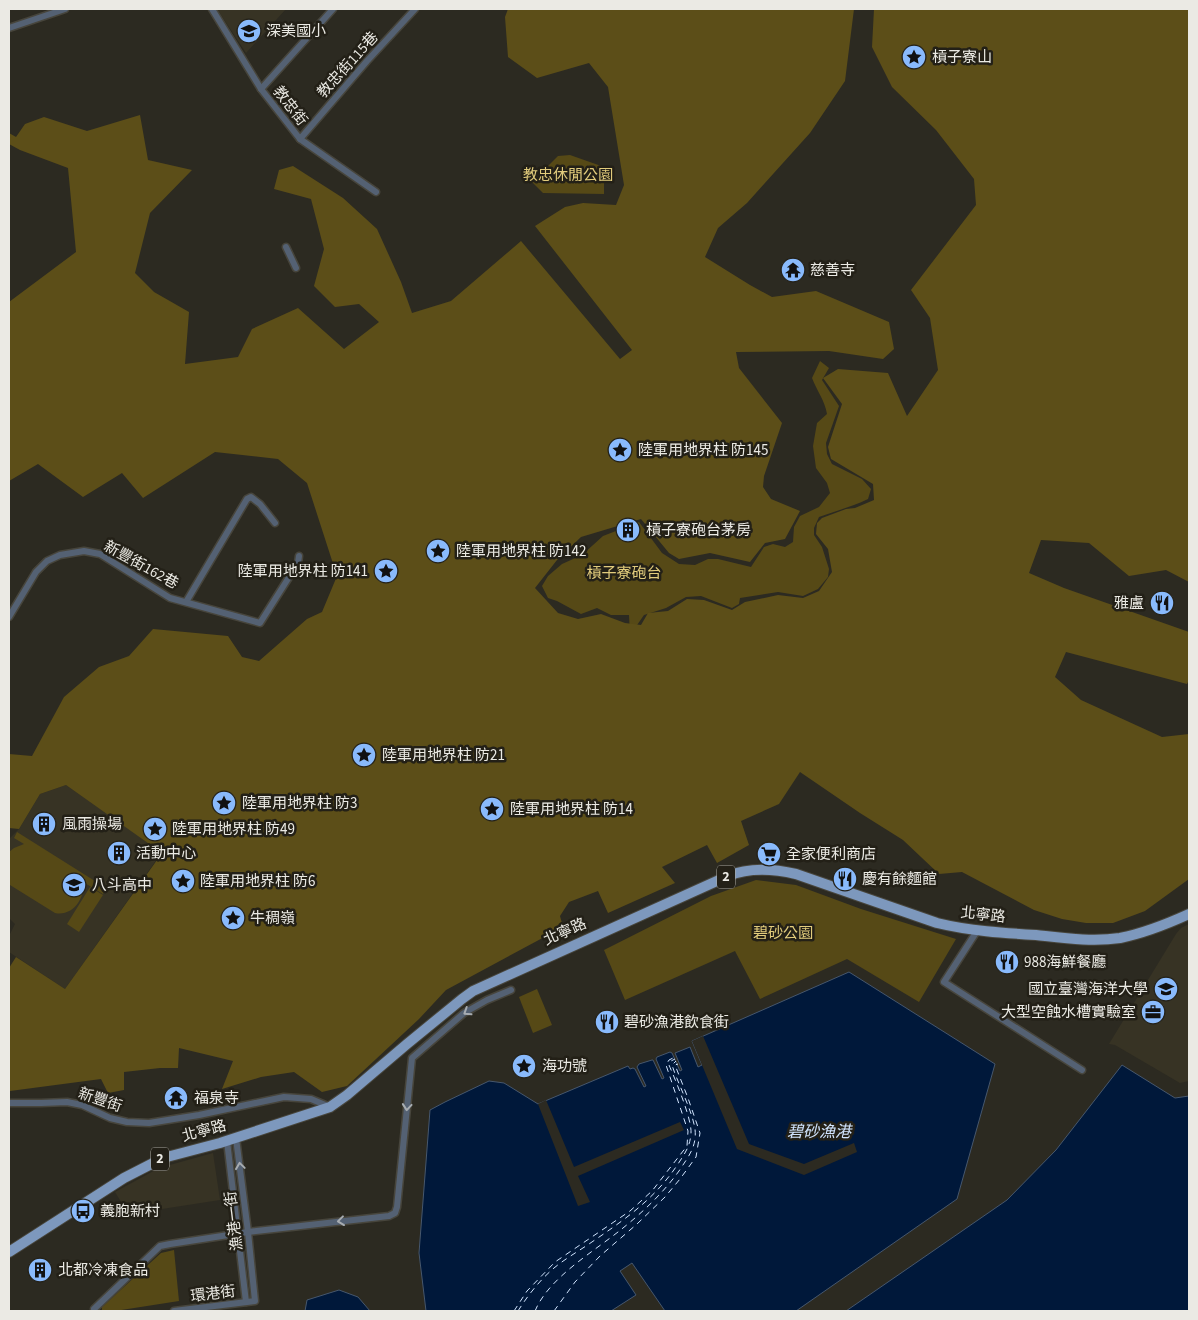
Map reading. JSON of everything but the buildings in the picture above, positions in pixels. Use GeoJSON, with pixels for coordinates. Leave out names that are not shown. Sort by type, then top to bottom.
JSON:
{"type":"FeatureCollection","features":[{"type":"Feature","properties":{"kind":"main road","name":"北寧路"},"geometry":{"type":"LineString","coordinates":[[9,1252],[124,1178],[163,1158],[231,1140],[330,1107],[474,991],[633,918],[743,871],[776,871],[796,874],[937,923],[978,931],[1087,940],[1110,939],[1137,934],[1189,914]]}},
{"type":"Feature","properties":{"kind":"street"},"geometry":{"type":"LineString","coordinates":[[9,28],[50,11],[65,9]]}},
{"type":"Feature","properties":{"kind":"street","name":"教忠街"},"geometry":{"type":"LineString","coordinates":[[212,9],[261,89],[300,138],[376,192]]}},
{"type":"Feature","properties":{"kind":"street"},"geometry":{"type":"LineString","coordinates":[[261,89],[334,9]]}},
{"type":"Feature","properties":{"kind":"street","name":"教忠街115巷"},"geometry":{"type":"LineString","coordinates":[[300,138],[415,9]]}},
{"type":"Feature","properties":{"kind":"street"},"geometry":{"type":"LineString","coordinates":[[286,247],[296,268]]}},
{"type":"Feature","properties":{"kind":"street"},"geometry":{"type":"LineString","coordinates":[[186,602],[247,499],[257,500],[275,523]]}},
{"type":"Feature","properties":{"kind":"street","name":"新豐街162巷"},"geometry":{"type":"LineString","coordinates":[[9,617],[36,572],[47,561],[60,555],[84,551],[100,554],[170,598],[260,623],[298,563],[299,556]]}},
{"type":"Feature","properties":{"kind":"street"},"geometry":{"type":"LineString","coordinates":[[978,931],[944,982],[1082,1070]]}},
{"type":"Feature","properties":{"kind":"street"},"geometry":{"type":"LineString","coordinates":[[94,1309],[160,1246],[248,1232],[389,1216],[395,1213],[398,1207],[412,1058],[464,1013],[510,990]]}},
{"type":"Feature","properties":{"kind":"street","name":"新豐街"},"geometry":{"type":"LineString","coordinates":[[9,1103],[67,1102],[82,1105],[110,1118],[127,1122],[149,1123],[199,1115],[284,1097],[312,1099],[330,1107]]}},
{"type":"Feature","properties":{"kind":"street","name":"漁港一街"},"geometry":{"type":"LineString","coordinates":[[231,1140],[248,1232],[255,1302]]}},
{"type":"Feature","properties":{"kind":"street","name":"漁港一街"},"geometry":{"type":"LineString","coordinates":[[231,1140],[238,1234],[246,1302]]}},
{"type":"Feature","properties":{"kind":"street","name":"環港街"},"geometry":{"type":"LineString","coordinates":[[174,1311],[255,1302]]}},
{"type":"Feature","properties":{"kind":"shaded area","name":"深美國小"},"geometry":{"type":"Polygon","coordinates":[[[217,9],[286,9],[246,53],[217,9]]]}},
{"type":"Feature","properties":{"kind":"shaded area"},"geometry":{"type":"Polygon","coordinates":[[[508,9],[854,9],[845,81],[810,133],[747,203],[718,228],[705,257],[772,297],[816,291],[889,322],[894,349],[883,359],[829,351],[736,352],[739,368],[782,423],[764,476],[763,487],[771,499],[800,511],[785,539],[765,543],[750,562],[710,553],[679,559],[669,553],[641,519],[581,537],[557,560],[535,588],[558,613],[578,619],[601,614],[625,623],[641,625],[648,613],[668,611],[687,599],[704,600],[732,610],[745,602],[778,595],[803,598],[819,591],[832,572],[828,549],[816,534],[817,523],[822,518],[874,500],[873,484],[831,459],[828,447],[842,404],[823,378],[838,369],[888,373],[907,416],[938,370],[930,318],[911,290],[976,205],[974,179],[936,130],[892,87],[872,47],[874,9],[1189,9],[1189,582],[1166,570],[1129,576],[1089,543],[1041,540],[1029,573],[1064,588],[1189,632],[1189,680],[1187,684],[1066,652],[1055,677],[1081,700],[1162,737],[1189,734],[1189,879],[1145,911],[1113,923],[1086,923],[1062,919],[1034,910],[962,872],[939,874],[903,840],[800,772],[779,804],[741,821],[749,845],[717,863],[707,845],[662,867],[675,883],[608,913],[598,891],[569,902],[560,916],[563,927],[446,990],[419,1019],[347,1086],[322,1092],[294,1072],[261,1077],[222,1089],[233,1061],[179,1048],[178,1068],[124,1072],[124,1090],[108,1093],[101,1079],[10,1091],[9,968],[16,957],[65,989],[162,853],[66,785],[40,794],[19,829],[9,828],[9,754],[32,756],[64,697],[99,667],[129,656],[153,629],[228,636],[242,657],[259,661],[307,619],[322,612],[337,576],[307,483],[278,459],[215,452],[143,498],[122,473],[83,497],[38,464],[9,481],[9,302],[76,252],[68,168],[9,144],[9,133],[16,137],[25,124],[44,117],[87,131],[140,115],[148,160],[192,170],[150,213],[135,273],[154,292],[189,312],[185,364],[238,357],[252,329],[298,308],[344,349],[379,322],[359,304],[335,307],[314,286],[324,249],[311,199],[274,189],[279,170],[293,166],[343,198],[377,229],[401,282],[412,313],[451,301],[521,241],[620,359],[632,350],[535,226],[565,207],[583,203],[616,205],[624,185],[608,87],[589,63],[537,78],[508,57],[505,17],[508,9]]]}},
{"type":"Feature","properties":{"kind":"shaded area","name":"八斗高中"},"geometry":{"type":"Polygon","coordinates":[[[66,785],[162,852],[65,989],[9,952],[9,936],[15,924],[9,918],[9,839],[19,829],[40,794],[66,785]]]}},
{"type":"Feature","properties":{"kind":"shaded area","name":"國立臺灣海洋大學"},"geometry":{"type":"Polygon","coordinates":[[[1189,924],[1189,1081],[1180,1083],[1115,1045],[1109,1044],[1176,934],[1181,928],[1189,924]]]}},
{"type":"Feature","properties":{"kind":"shaded area"},"geometry":{"type":"Polygon","coordinates":[[[213,1153],[220,1200],[149,1211],[126,1210],[115,1192],[159,1168],[213,1153]]]}},
{"type":"Feature","properties":{"kind":"green space","name":"教忠休閒公園"},"geometry":{"type":"Polygon","coordinates":[[[570,155],[604,167],[604,194],[543,193],[532,182],[558,156],[570,155]]]}},
{"type":"Feature","properties":{"kind":"green space","name":"槓子寮砲台"},"geometry":{"type":"Polygon","coordinates":[[[820,361],[829,368],[822,380],[839,406],[826,443],[827,454],[832,464],[862,479],[871,489],[868,499],[819,517],[814,528],[814,535],[822,547],[829,569],[828,577],[818,589],[803,596],[778,592],[740,598],[739,604],[732,608],[701,596],[686,597],[666,608],[644,615],[635,628],[631,654],[629,615],[611,615],[597,608],[581,614],[548,598],[542,586],[548,576],[562,564],[582,555],[603,536],[639,522],[662,553],[679,564],[695,565],[708,559],[718,559],[751,567],[764,547],[773,544],[785,547],[793,542],[794,527],[800,516],[819,507],[830,493],[827,483],[816,468],[813,446],[817,423],[827,414],[823,400],[812,378],[820,361]]]}},
{"type":"Feature","properties":{"kind":"green space"},"geometry":{"type":"Polygon","coordinates":[[[17,832],[106,888],[103,894],[83,882],[82,894],[76,905],[67,912],[55,913],[10,885],[9,852],[24,844],[14,838],[17,832]]]}},
{"type":"Feature","properties":{"kind":"green space","name":"碧砂公園"},"geometry":{"type":"Polygon","coordinates":[[[756,880],[796,885],[861,909],[956,939],[919,1002],[847,959],[760,999],[735,951],[625,1000],[604,950],[711,896],[756,880]]]}},
{"type":"Feature","properties":{"kind":"green space"},"geometry":{"type":"Polygon","coordinates":[[[90,887],[103,895],[79,932],[67,924],[90,887]]]}},
{"type":"Feature","properties":{"kind":"green space"},"geometry":{"type":"Polygon","coordinates":[[[537,989],[552,1025],[533,1033],[519,997],[537,989]]]}},
{"type":"Feature","properties":{"kind":"green space"},"geometry":{"type":"Polygon","coordinates":[[[174,1250],[179,1301],[115,1311],[102,1311],[102,1307],[161,1253],[174,1250]]]}},
{"type":"Feature","properties":{"kind":"water","name":"碧砂漁港"},"geometry":{"type":"Polygon","coordinates":[[[849,972],[995,1064],[957,1199],[796,1311],[665,1311],[632,1263],[620,1271],[636,1295],[611,1311],[426,1311],[419,1253],[430,1110],[489,1081],[504,1083],[538,1104],[628,1066],[630,1069],[635,1069],[644,1087],[646,1086],[637,1067],[639,1064],[653,1060],[662,1079],[664,1078],[656,1059],[657,1057],[672,1053],[680,1071],[682,1070],[675,1053],[690,1047],[698,1067],[702,1065],[692,1041],[849,972]]]}},
{"type":"Feature","properties":{"kind":"water"},"geometry":{"type":"Polygon","coordinates":[[[1122,1065],[1175,1098],[1189,1096],[1189,1311],[846,1311],[1007,1200],[1056,1150],[1122,1065]]]}},
{"type":"Feature","properties":{"kind":"water"},"geometry":{"type":"Polygon","coordinates":[[[339,1290],[358,1297],[370,1311],[305,1311],[307,1300],[339,1290]]]}},
{"type":"Feature","properties":{"kind":"pier"},"geometry":{"type":"Polygon","coordinates":[[[703,1036],[749,1144],[804,1164],[854,1143],[857,1152],[804,1175],[737,1149],[692,1041],[703,1036]]]}},
{"type":"Feature","properties":{"kind":"pier"},"geometry":{"type":"Polygon","coordinates":[[[546,1100],[574,1167],[680,1122],[684,1130],[578,1176],[590,1202],[578,1206],[538,1104],[546,1100]]]}},
{"type":"Feature","properties":{"kind":"ferry route"},"geometry":{"type":"LineString","coordinates":[[514,1311],[527,1291],[555,1262],[630,1211],[652,1191],[687,1146],[688,1131],[666,1065],[669,1060],[675,1057]]}},
{"type":"Feature","properties":{"kind":"ferry route"},"geometry":{"type":"LineString","coordinates":[[518,1311],[534,1288],[554,1268],[649,1199],[669,1177],[687,1150],[690,1142],[691,1127],[683,1099],[669,1065],[675,1059]]}},
{"type":"Feature","properties":{"kind":"ferry route"},"geometry":{"type":"LineString","coordinates":[[535,1311],[551,1287],[562,1276],[623,1228],[653,1201],[673,1179],[689,1156],[695,1141],[695,1129],[672,1065],[676,1061]]}},
{"type":"Feature","properties":{"kind":"ferry route"},"geometry":{"type":"LineString","coordinates":[[554,1311],[575,1282],[600,1256],[665,1197],[696,1157],[700,1133],[675,1065],[678,1064]]}},
{"type":"Feature","properties":{"kind":"place","name":"深美國小"},"geometry":{"type":"Point","coordinates":[249,31]}},
{"type":"Feature","properties":{"kind":"place","name":"槓子寮山"},"geometry":{"type":"Point","coordinates":[914,57]}},
{"type":"Feature","properties":{"kind":"place","name":"慈善寺"},"geometry":{"type":"Point","coordinates":[793,270]}},
{"type":"Feature","properties":{"kind":"place","name":"陸軍用地界柱 防145"},"geometry":{"type":"Point","coordinates":[620,450]}},
{"type":"Feature","properties":{"kind":"place","name":"槓子寮砲台茅房"},"geometry":{"type":"Point","coordinates":[628,530]}},
{"type":"Feature","properties":{"kind":"place","name":"陸軍用地界柱 防142"},"geometry":{"type":"Point","coordinates":[438,551]}},
{"type":"Feature","properties":{"kind":"place","name":"陸軍用地界柱 防141"},"geometry":{"type":"Point","coordinates":[386,571]}},
{"type":"Feature","properties":{"kind":"place","name":"雅盧"},"geometry":{"type":"Point","coordinates":[1162,603]}},
{"type":"Feature","properties":{"kind":"place","name":"陸軍用地界柱 防21"},"geometry":{"type":"Point","coordinates":[364,755]}},
{"type":"Feature","properties":{"kind":"place","name":"陸軍用地界柱 防3"},"geometry":{"type":"Point","coordinates":[224,803]}},
{"type":"Feature","properties":{"kind":"place","name":"陸軍用地界柱 防14"},"geometry":{"type":"Point","coordinates":[492,809]}},
{"type":"Feature","properties":{"kind":"place","name":"風雨操場"},"geometry":{"type":"Point","coordinates":[44,824]}},
{"type":"Feature","properties":{"kind":"place","name":"陸軍用地界柱 防49"},"geometry":{"type":"Point","coordinates":[155,829]}},
{"type":"Feature","properties":{"kind":"place","name":"活動中心"},"geometry":{"type":"Point","coordinates":[119,853]}},
{"type":"Feature","properties":{"kind":"place","name":"全家便利商店"},"geometry":{"type":"Point","coordinates":[769,854]}},
{"type":"Feature","properties":{"kind":"place","name":"慶有餘麵館"},"geometry":{"type":"Point","coordinates":[845,879]}},
{"type":"Feature","properties":{"kind":"place","name":"陸軍用地界柱 防6"},"geometry":{"type":"Point","coordinates":[183,881]}},
{"type":"Feature","properties":{"kind":"place","name":"八斗高中"},"geometry":{"type":"Point","coordinates":[74,885]}},
{"type":"Feature","properties":{"kind":"place","name":"牛稠嶺"},"geometry":{"type":"Point","coordinates":[233,918]}},
{"type":"Feature","properties":{"kind":"place","name":"988海鮮餐廳"},"geometry":{"type":"Point","coordinates":[1007,962]}},
{"type":"Feature","properties":{"kind":"place","name":"國立臺灣海洋大學"},"geometry":{"type":"Point","coordinates":[1166,989]}},
{"type":"Feature","properties":{"kind":"place","name":"大型空蝕水槽實驗室"},"geometry":{"type":"Point","coordinates":[1153,1012]}},
{"type":"Feature","properties":{"kind":"place","name":"碧砂漁港飲食街"},"geometry":{"type":"Point","coordinates":[607,1022]}},
{"type":"Feature","properties":{"kind":"place","name":"海功號"},"geometry":{"type":"Point","coordinates":[524,1066]}},
{"type":"Feature","properties":{"kind":"place","name":"福泉寺"},"geometry":{"type":"Point","coordinates":[176,1098]}},
{"type":"Feature","properties":{"kind":"place","name":"義胞新村"},"geometry":{"type":"Point","coordinates":[83,1211]}},
{"type":"Feature","properties":{"kind":"place","name":"北都冷凍食品"},"geometry":{"type":"Point","coordinates":[40,1270]}}]}
